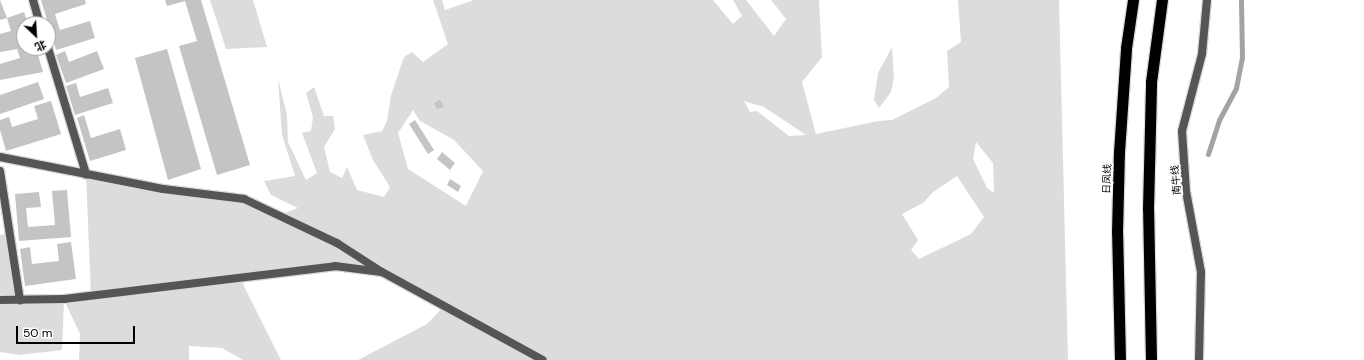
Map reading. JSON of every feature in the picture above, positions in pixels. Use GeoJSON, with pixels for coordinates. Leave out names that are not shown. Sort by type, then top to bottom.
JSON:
{"type":"FeatureCollection","features":[{"type":"Feature","properties":{"kind":"highway","name":"日凤线"},"geometry":{"type":"LineString","coordinates":[[1120,360],[1117,232],[1119,152],[1126,48],[1133,0]]}},
{"type":"Feature","properties":{"kind":"highway"},"geometry":{"type":"LineString","coordinates":[[1152,360],[1148,209],[1151,82],[1162,0]]}},
{"type":"Feature","properties":{"kind":"street"},"geometry":{"type":"LineString","coordinates":[[33,0],[38,16]]}},
{"type":"Feature","properties":{"kind":"street","name":"南牛线"},"geometry":{"type":"LineString","coordinates":[[1199,360],[1201,272],[1186,191],[1182,131],[1202,54],[1207,0]]}},
{"type":"Feature","properties":{"kind":"street"},"geometry":{"type":"LineString","coordinates":[[50,56],[86,174]]}},
{"type":"Feature","properties":{"kind":"street"},"geometry":{"type":"LineString","coordinates":[[0,157],[163,188],[244,199],[337,242],[382,272],[544,360]]}},
{"type":"Feature","properties":{"kind":"street"},"geometry":{"type":"LineString","coordinates":[[0,171],[20,300]]}},
{"type":"Feature","properties":{"kind":"street"},"geometry":{"type":"LineString","coordinates":[[0,300],[64,299],[335,266],[382,272]]}},
{"type":"Feature","properties":{"kind":"shaded area"},"geometry":{"type":"Polygon","coordinates":[[[210,0],[253,0],[267,47],[226,49],[210,0]]]}},
{"type":"Feature","properties":{"kind":"shaded area"},"geometry":{"type":"Polygon","coordinates":[[[433,0],[442,0],[445,10],[474,0],[713,0],[733,24],[742,16],[733,0],[746,0],[774,36],[786,19],[771,0],[819,0],[822,57],[802,82],[816,134],[878,121],[892,120],[936,98],[949,87],[947,51],[961,42],[958,0],[1059,0],[1068,360],[358,360],[427,324],[444,306],[382,272],[335,266],[241,280],[281,360],[243,360],[222,348],[189,346],[189,360],[79,360],[80,334],[64,300],[62,350],[20,355],[0,352],[0,235],[10,233],[20,300],[91,296],[86,174],[244,199],[280,215],[298,208],[271,195],[264,181],[295,176],[282,135],[278,79],[287,115],[288,142],[306,180],[317,173],[302,133],[311,131],[313,117],[306,93],[314,87],[324,116],[333,116],[335,129],[324,147],[330,172],[342,178],[347,167],[357,190],[384,197],[390,187],[373,160],[363,135],[382,131],[387,121],[391,95],[404,57],[412,52],[423,62],[448,44],[433,0]],[[744,101],[750,112],[757,111],[789,136],[806,135],[764,107],[744,101]],[[413,110],[398,133],[408,169],[466,206],[483,171],[454,140],[420,121],[413,110]],[[976,142],[973,159],[987,188],[994,193],[993,163],[976,142]],[[957,176],[933,192],[923,203],[902,214],[918,240],[911,250],[919,259],[971,234],[984,217],[957,176]]]}},
{"type":"Feature","properties":{"kind":"shaded area"},"geometry":{"type":"Polygon","coordinates":[[[892,47],[894,77],[891,92],[879,108],[874,100],[878,73],[892,47]]]}},
{"type":"Feature","properties":{"kind":"building"},"geometry":{"type":"Polygon","coordinates":[[[0,0],[7,18],[0,20],[0,0]]]}},
{"type":"Feature","properties":{"kind":"building"},"geometry":{"type":"Polygon","coordinates":[[[41,0],[85,0],[86,4],[55,14],[56,16],[46,16],[41,0]]]}},
{"type":"Feature","properties":{"kind":"building"},"geometry":{"type":"Polygon","coordinates":[[[165,0],[201,0],[250,165],[217,175],[179,46],[197,41],[185,1],[167,6],[165,0]]]}},
{"type":"Feature","properties":{"kind":"building"},"geometry":{"type":"Polygon","coordinates":[[[24,12],[25,16],[16,16],[16,49],[0,52],[0,34],[11,31],[7,18],[24,12]]]}},
{"type":"Feature","properties":{"kind":"building"},"geometry":{"type":"Polygon","coordinates":[[[56,17],[60,30],[90,21],[95,38],[56,50],[56,17]]]}},
{"type":"Feature","properties":{"kind":"building"},"geometry":{"type":"Polygon","coordinates":[[[167,49],[201,169],[168,180],[135,58],[167,49]]]}},
{"type":"Feature","properties":{"kind":"building"},"geometry":{"type":"Polygon","coordinates":[[[65,51],[69,62],[97,51],[104,69],[66,83],[56,55],[65,51]]]}},
{"type":"Feature","properties":{"kind":"building"},"geometry":{"type":"Polygon","coordinates":[[[19,56],[38,56],[43,72],[0,80],[0,64],[20,58],[19,56]]]}},
{"type":"Feature","properties":{"kind":"building"},"geometry":{"type":"Polygon","coordinates":[[[38,82],[44,99],[0,114],[0,95],[38,82]]]}},
{"type":"Feature","properties":{"kind":"building"},"geometry":{"type":"Polygon","coordinates":[[[76,83],[80,97],[108,88],[113,103],[75,115],[66,86],[76,83]]]}},
{"type":"Feature","properties":{"kind":"building"},"geometry":{"type":"Polygon","coordinates":[[[440,100],[444,107],[437,109],[434,103],[440,100]]]}},
{"type":"Feature","properties":{"kind":"building"},"geometry":{"type":"Polygon","coordinates":[[[51,101],[61,134],[6,151],[0,130],[0,120],[9,117],[12,127],[38,119],[34,106],[51,101]]]}},
{"type":"Feature","properties":{"kind":"building"},"geometry":{"type":"Polygon","coordinates":[[[84,115],[91,138],[120,129],[126,150],[90,161],[77,118],[84,115]]]}},
{"type":"Feature","properties":{"kind":"building"},"geometry":{"type":"Polygon","coordinates":[[[415,120],[434,150],[428,154],[409,124],[415,120]]]}},
{"type":"Feature","properties":{"kind":"building"},"geometry":{"type":"Polygon","coordinates":[[[442,152],[455,163],[450,170],[437,159],[442,152]]]}},
{"type":"Feature","properties":{"kind":"building"},"geometry":{"type":"Polygon","coordinates":[[[450,179],[461,186],[458,192],[447,185],[450,179]]]}},
{"type":"Feature","properties":{"kind":"building"},"geometry":{"type":"Polygon","coordinates":[[[67,190],[71,237],[19,241],[15,194],[39,192],[41,207],[26,208],[28,227],[55,225],[52,191],[67,190]]]}},
{"type":"Feature","properties":{"kind":"building"},"geometry":{"type":"Polygon","coordinates":[[[71,242],[76,279],[25,286],[20,249],[30,247],[32,264],[59,261],[57,244],[71,242]]]}},
{"type":"Feature","properties":{"kind":"waterway"},"geometry":{"type":"LineString","coordinates":[[1208,154],[1219,120],[1236,88],[1242,58],[1241,0]]}}]}
